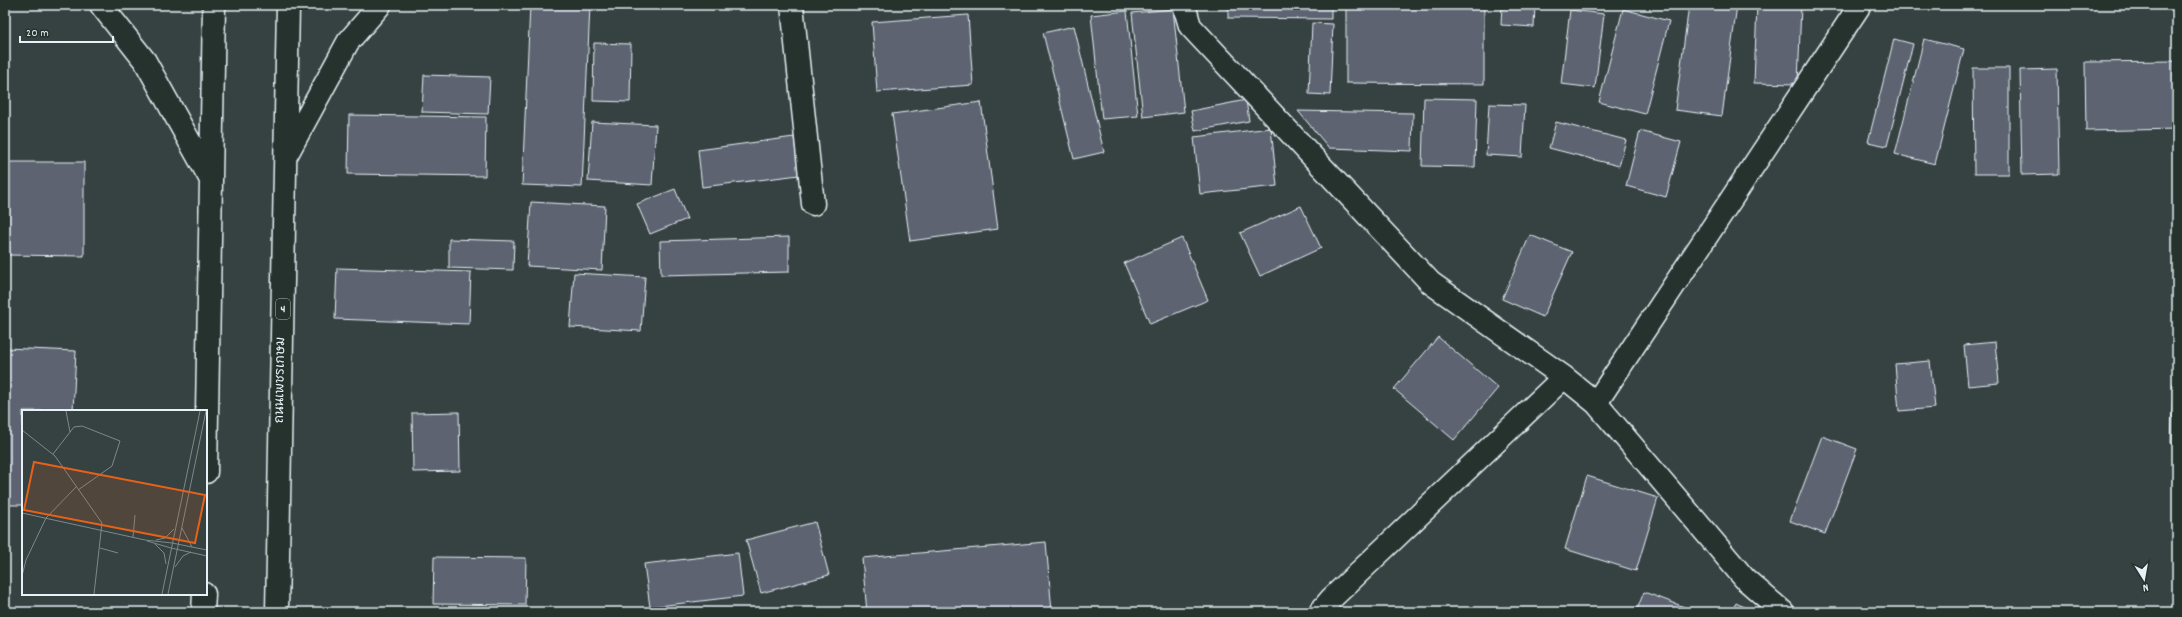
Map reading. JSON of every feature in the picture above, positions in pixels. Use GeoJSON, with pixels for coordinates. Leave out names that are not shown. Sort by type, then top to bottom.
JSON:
{"type":"FeatureCollection","features":[{"type":"Feature","properties":{"kind":"main road"},"geometry":{"type":"LineString","coordinates":[[101,5],[145,61],[211,181]]}},
{"type":"Feature","properties":{"kind":"main road"},"geometry":{"type":"LineString","coordinates":[[207,414],[214,5]]}},
{"type":"Feature","properties":{"kind":"main road","name":"ถนนเพชรเกษม"},"geometry":{"type":"LineString","coordinates":[[277,612],[288,5]]}},
{"type":"Feature","properties":{"kind":"main road"},"geometry":{"type":"LineString","coordinates":[[286,156],[348,42],[380,5]]}},
{"type":"Feature","properties":{"kind":"main road"},"geometry":{"type":"LineString","coordinates":[[792,5],[813,204]]}},
{"type":"Feature","properties":{"kind":"main road"},"geometry":{"type":"LineString","coordinates":[[1184,5],[1190,26],[1431,282],[1564,376],[1596,403],[1745,579],[1783,612]]}},
{"type":"Feature","properties":{"kind":"main road"},"geometry":{"type":"LineString","coordinates":[[1596,403],[1860,5]]}},
{"type":"Feature","properties":{"kind":"main road"},"geometry":{"type":"LineString","coordinates":[[1320,612],[1337,593],[1564,376]]}},
{"type":"Feature","properties":{"kind":"main road"},"geometry":{"type":"LineString","coordinates":[[204,595],[204,612]]}},
{"type":"Feature","properties":{"kind":"building"},"geometry":{"type":"Polygon","coordinates":[[[530,5],[590,5],[582,187],[522,185],[530,5]]]}},
{"type":"Feature","properties":{"kind":"building"},"geometry":{"type":"Polygon","coordinates":[[[1228,5],[1331,5],[1331,19],[1228,18],[1228,5]]]}},
{"type":"Feature","properties":{"kind":"building"},"geometry":{"type":"Polygon","coordinates":[[[1346,5],[1484,5],[1484,84],[1346,83],[1346,5]]]}},
{"type":"Feature","properties":{"kind":"building"},"geometry":{"type":"Polygon","coordinates":[[[1502,5],[1535,5],[1534,27],[1501,25],[1502,5]]]}},
{"type":"Feature","properties":{"kind":"building"},"geometry":{"type":"Polygon","coordinates":[[[1689,5],[1737,5],[1722,116],[1675,110],[1689,5]]]}},
{"type":"Feature","properties":{"kind":"building"},"geometry":{"type":"Polygon","coordinates":[[[1757,5],[1801,5],[1798,84],[1754,83],[1757,5]]]}},
{"type":"Feature","properties":{"kind":"building"},"geometry":{"type":"Polygon","coordinates":[[[1173,9],[1184,112],[1143,117],[1132,13],[1173,9]]]}},
{"type":"Feature","properties":{"kind":"building"},"geometry":{"type":"Polygon","coordinates":[[[1623,9],[1669,21],[1645,114],[1599,102],[1623,9]]]}},
{"type":"Feature","properties":{"kind":"building"},"geometry":{"type":"Polygon","coordinates":[[[1570,10],[1604,14],[1595,88],[1561,84],[1570,10]]]}},
{"type":"Feature","properties":{"kind":"building"},"geometry":{"type":"Polygon","coordinates":[[[1127,11],[1138,116],[1102,119],[1091,15],[1127,11]]]}},
{"type":"Feature","properties":{"kind":"building"},"geometry":{"type":"Polygon","coordinates":[[[968,15],[973,85],[877,92],[872,22],[968,15]]]}},
{"type":"Feature","properties":{"kind":"building"},"geometry":{"type":"Polygon","coordinates":[[[1312,23],[1333,24],[1330,95],[1309,94],[1312,23]]]}},
{"type":"Feature","properties":{"kind":"building"},"geometry":{"type":"Polygon","coordinates":[[[1074,26],[1104,152],[1074,159],[1043,33],[1074,26]]]}},
{"type":"Feature","properties":{"kind":"building"},"geometry":{"type":"Polygon","coordinates":[[[1894,39],[1913,44],[1887,146],[1868,142],[1894,39]]]}},
{"type":"Feature","properties":{"kind":"building"},"geometry":{"type":"Polygon","coordinates":[[[1924,39],[1964,49],[1935,164],[1895,154],[1924,39]]]}},
{"type":"Feature","properties":{"kind":"building"},"geometry":{"type":"Polygon","coordinates":[[[594,43],[631,44],[630,102],[593,101],[594,43]]]}},
{"type":"Feature","properties":{"kind":"building"},"geometry":{"type":"Polygon","coordinates":[[[2175,61],[2177,129],[2086,131],[2085,62],[2175,61]]]}},
{"type":"Feature","properties":{"kind":"building"},"geometry":{"type":"Polygon","coordinates":[[[1973,68],[2009,68],[2009,174],[1974,174],[1973,68]]]}},
{"type":"Feature","properties":{"kind":"building"},"geometry":{"type":"Polygon","coordinates":[[[2057,69],[2059,174],[2022,175],[2020,70],[2057,69]]]}},
{"type":"Feature","properties":{"kind":"building"},"geometry":{"type":"Polygon","coordinates":[[[424,75],[490,77],[488,114],[422,112],[424,75]]]}},
{"type":"Feature","properties":{"kind":"building"},"geometry":{"type":"Polygon","coordinates":[[[1424,98],[1477,99],[1475,167],[1422,166],[1424,98]]]}},
{"type":"Feature","properties":{"kind":"building"},"geometry":{"type":"Polygon","coordinates":[[[1246,100],[1249,121],[1195,131],[1191,111],[1246,100]]]}},
{"type":"Feature","properties":{"kind":"building"},"geometry":{"type":"Polygon","coordinates":[[[981,102],[998,229],[910,241],[892,114],[981,102]]]}},
{"type":"Feature","properties":{"kind":"building"},"geometry":{"type":"Polygon","coordinates":[[[1489,104],[1525,105],[1522,157],[1486,155],[1489,104]]]}},
{"type":"Feature","properties":{"kind":"building"},"geometry":{"type":"Polygon","coordinates":[[[1298,111],[1413,113],[1412,151],[1329,148],[1298,111]]]}},
{"type":"Feature","properties":{"kind":"building"},"geometry":{"type":"Polygon","coordinates":[[[349,115],[486,117],[485,176],[348,174],[349,115]]]}},
{"type":"Feature","properties":{"kind":"building"},"geometry":{"type":"Polygon","coordinates":[[[592,122],[656,125],[652,185],[588,181],[592,122]]]}},
{"type":"Feature","properties":{"kind":"building"},"geometry":{"type":"Polygon","coordinates":[[[1556,122],[1626,140],[1619,166],[1549,148],[1556,122]]]}},
{"type":"Feature","properties":{"kind":"building"},"geometry":{"type":"Polygon","coordinates":[[[1271,128],[1277,186],[1200,194],[1194,137],[1271,128]]]}},
{"type":"Feature","properties":{"kind":"building"},"geometry":{"type":"Polygon","coordinates":[[[1640,131],[1681,142],[1666,197],[1626,186],[1640,131]]]}},
{"type":"Feature","properties":{"kind":"building"},"geometry":{"type":"Polygon","coordinates":[[[794,137],[799,175],[702,187],[698,150],[794,137]]]}},
{"type":"Feature","properties":{"kind":"building"},"geometry":{"type":"Polygon","coordinates":[[[5,162],[84,162],[84,256],[5,255],[5,162]]]}},
{"type":"Feature","properties":{"kind":"building"},"geometry":{"type":"Polygon","coordinates":[[[675,189],[687,219],[650,234],[637,204],[675,189]]]}},
{"type":"Feature","properties":{"kind":"building"},"geometry":{"type":"Polygon","coordinates":[[[531,202],[605,206],[602,270],[527,266],[531,202]]]}},
{"type":"Feature","properties":{"kind":"building"},"geometry":{"type":"Polygon","coordinates":[[[1301,206],[1321,248],[1260,276],[1240,233],[1301,206]]]}},
{"type":"Feature","properties":{"kind":"building"},"geometry":{"type":"Polygon","coordinates":[[[1530,235],[1572,252],[1543,317],[1502,299],[1530,235]]]}},
{"type":"Feature","properties":{"kind":"building"},"geometry":{"type":"Polygon","coordinates":[[[789,237],[789,272],[661,275],[660,241],[789,237]]]}},
{"type":"Feature","properties":{"kind":"building"},"geometry":{"type":"Polygon","coordinates":[[[1182,238],[1208,300],[1150,324],[1124,263],[1182,238]]]}},
{"type":"Feature","properties":{"kind":"building"},"geometry":{"type":"Polygon","coordinates":[[[449,239],[514,241],[513,270],[449,268],[449,239]]]}},
{"type":"Feature","properties":{"kind":"building"},"geometry":{"type":"Polygon","coordinates":[[[337,268],[471,272],[469,324],[335,319],[337,268]]]}},
{"type":"Feature","properties":{"kind":"building"},"geometry":{"type":"Polygon","coordinates":[[[574,273],[645,277],[641,331],[570,327],[574,273]]]}},
{"type":"Feature","properties":{"kind":"building"},"geometry":{"type":"Polygon","coordinates":[[[1438,337],[1498,388],[1454,440],[1394,389],[1438,337]]]}},
{"type":"Feature","properties":{"kind":"building"},"geometry":{"type":"Polygon","coordinates":[[[1995,342],[1999,383],[1968,386],[1964,345],[1995,342]]]}},
{"type":"Feature","properties":{"kind":"building"},"geometry":{"type":"Polygon","coordinates":[[[5,348],[76,351],[73,410],[22,410],[22,505],[5,505],[5,348]]]}},
{"type":"Feature","properties":{"kind":"building"},"geometry":{"type":"Polygon","coordinates":[[[1930,361],[1935,408],[1899,411],[1895,364],[1930,361]]]}},
{"type":"Feature","properties":{"kind":"building"},"geometry":{"type":"Polygon","coordinates":[[[2173,383],[2177,383],[2177,444],[2171,444],[2173,383]]]}},
{"type":"Feature","properties":{"kind":"building"},"geometry":{"type":"Polygon","coordinates":[[[459,412],[460,471],[413,472],[412,413],[459,412]]]}},
{"type":"Feature","properties":{"kind":"building"},"geometry":{"type":"Polygon","coordinates":[[[1822,436],[1857,449],[1825,534],[1790,521],[1822,436]]]}},
{"type":"Feature","properties":{"kind":"building"},"geometry":{"type":"Polygon","coordinates":[[[1587,476],[1658,498],[1636,571],[1565,549],[1587,476]]]}},
{"type":"Feature","properties":{"kind":"building"},"geometry":{"type":"Polygon","coordinates":[[[815,522],[829,575],[761,593],[746,540],[815,522]]]}},
{"type":"Feature","properties":{"kind":"building"},"geometry":{"type":"Polygon","coordinates":[[[1046,542],[1052,612],[867,612],[862,558],[1046,542]]]}},
{"type":"Feature","properties":{"kind":"building"},"geometry":{"type":"Polygon","coordinates":[[[738,553],[743,596],[650,607],[644,564],[738,553]]]}},
{"type":"Feature","properties":{"kind":"building"},"geometry":{"type":"Polygon","coordinates":[[[434,557],[526,558],[525,605],[433,604],[434,557]]]}},
{"type":"Feature","properties":{"kind":"building"},"geometry":{"type":"Polygon","coordinates":[[[1644,592],[1698,612],[1636,612],[1644,592]]]}},
{"type":"Feature","properties":{"kind":"building"},"geometry":{"type":"Polygon","coordinates":[[[1736,603],[1754,612],[1731,612],[1736,603]]]}}]}
